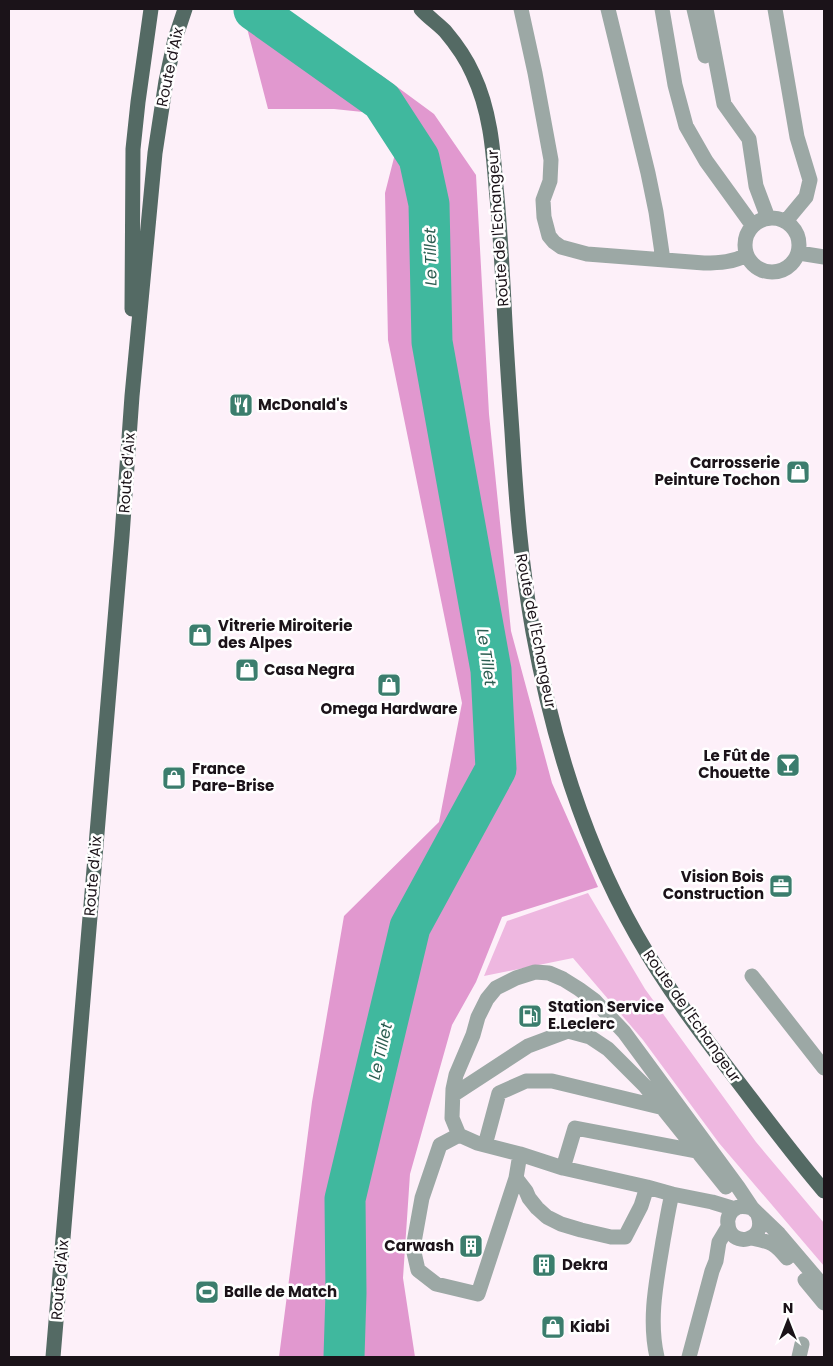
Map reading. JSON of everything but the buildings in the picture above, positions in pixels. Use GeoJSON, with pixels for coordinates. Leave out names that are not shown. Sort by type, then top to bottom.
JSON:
{"type":"FeatureCollection","features":[{"type":"Feature","properties":{"kind":"main road","name":"Route d'Aix"},"geometry":{"type":"LineString","coordinates":[[132,396],[133,149],[151,9]]}},
{"type":"Feature","properties":{"kind":"main road","name":"Route d'Aix"},"geometry":{"type":"LineString","coordinates":[[53,1357],[132,396],[155,153],[166,81],[176,39],[186,9]]}},
{"type":"Feature","properties":{"kind":"main road","name":"Route de l'Echangeur"},"geometry":{"type":"LineString","coordinates":[[421,10],[448,35],[464,57],[482,97],[489,121],[499,213],[516,504],[523,568],[542,675],[560,748],[587,831],[624,912],[676,1000],[784,1142],[824,1191]]}},
{"type":"Feature","properties":{"kind":"street"},"geometry":{"type":"LineString","coordinates":[[521,9],[551,160],[550,181],[543,200],[544,217],[549,236],[554,242],[561,247],[576,252],[604,256],[704,263],[737,260],[747,255]]}},
{"type":"Feature","properties":{"kind":"street"},"geometry":{"type":"LineString","coordinates":[[608,9],[650,183],[663,260]]}},
{"type":"Feature","properties":{"kind":"street"},"geometry":{"type":"LineString","coordinates":[[662,9],[675,85],[686,126],[706,161],[753,226]]}},
{"type":"Feature","properties":{"kind":"street"},"geometry":{"type":"LineString","coordinates":[[694,9],[708,66],[724,104],[749,139],[756,186],[768,218]]}},
{"type":"Feature","properties":{"kind":"street"},"geometry":{"type":"LineString","coordinates":[[706,9],[724,104]]}},
{"type":"Feature","properties":{"kind":"street"},"geometry":{"type":"LineString","coordinates":[[775,9],[797,137],[810,180],[806,197],[786,221]]}},
{"type":"Feature","properties":{"kind":"street"},"geometry":{"type":"LineString","coordinates":[[768,218],[786,221],[798,235],[800,244],[796,258],[788,268],[777,272],[759,269],[750,261],[745,243],[753,226],[768,218]]}},
{"type":"Feature","properties":{"kind":"street"},"geometry":{"type":"LineString","coordinates":[[799,252],[824,257]]}},
{"type":"Feature","properties":{"kind":"street"},"geometry":{"type":"LineString","coordinates":[[459,1136],[452,1118],[456,1075],[486,999],[496,988],[535,972],[549,974],[562,979],[594,1000],[624,1032],[682,1112],[740,1214],[760,1221],[760,1227],[756,1235],[724,1252],[716,1261]]}},
{"type":"Feature","properties":{"kind":"street"},"geometry":{"type":"LineString","coordinates":[[752,976],[824,1068]]}},
{"type":"Feature","properties":{"kind":"street"},"geometry":{"type":"LineString","coordinates":[[453,1095],[528,1046],[568,1031],[590,1037],[608,1050],[645,1086],[662,1108],[705,1152]]}},
{"type":"Feature","properties":{"kind":"street"},"geometry":{"type":"LineString","coordinates":[[485,1146],[500,1093],[526,1082],[552,1081],[682,1112]]}},
{"type":"Feature","properties":{"kind":"street"},"geometry":{"type":"LineString","coordinates":[[562,1168],[575,1128],[705,1152]]}},
{"type":"Feature","properties":{"kind":"street"},"geometry":{"type":"LineString","coordinates":[[520,1154],[516,1178],[478,1294],[436,1284],[418,1270],[414,1248],[422,1198],[440,1145],[459,1136],[485,1146],[520,1154],[562,1168],[712,1202],[780,1234],[824,1287]]}},
{"type":"Feature","properties":{"kind":"street"},"geometry":{"type":"LineString","coordinates":[[516,1178],[536,1208],[546,1217],[561,1224],[611,1236],[625,1236],[641,1206],[647,1187]]}},
{"type":"Feature","properties":{"kind":"street"},"geometry":{"type":"LineString","coordinates":[[657,1357],[653,1328],[654,1306],[672,1194]]}},
{"type":"Feature","properties":{"kind":"street"},"geometry":{"type":"LineString","coordinates":[[740,1214],[730,1233],[735,1237],[765,1241],[777,1245],[824,1303]]}},
{"type":"Feature","properties":{"kind":"street"},"geometry":{"type":"LineString","coordinates":[[690,1357],[716,1261],[719,1242],[740,1214]]}},
{"type":"Feature","properties":{"kind":"shaded area"},"geometry":{"type":"Polygon","coordinates":[[[273,10],[321,42],[381,75],[434,114],[476,175],[489,414],[511,631],[552,783],[598,887],[502,917],[476,982],[452,1025],[410,1174],[403,1278],[415,1357],[279,1357],[312,1102],[344,916],[439,822],[462,703],[388,340],[385,193],[397,146],[382,114],[334,109],[268,109],[247,28],[273,10]]]}},
{"type":"Feature","properties":{"kind":"shaded area"},"geometry":{"type":"Polygon","coordinates":[[[588,893],[645,989],[756,1142],[824,1223],[824,1266],[719,1143],[643,1040],[573,958],[484,976],[507,921],[588,893]]]}},
{"type":"Feature","properties":{"kind":"waterway","name":"Le Tillet"},"geometry":{"type":"LineString","coordinates":[[254,10],[382,101],[419,158],[429,204],[432,342],[491,670],[496,769],[410,927],[345,1199],[346,1293],[344,1357]]}},
{"type":"Feature","properties":{"kind":"place","name":"McDonald's"},"geometry":{"type":"Point","coordinates":[241,405]}},
{"type":"Feature","properties":{"kind":"place","name":"Carrosserie Peinture Tochon"},"geometry":{"type":"Point","coordinates":[798,472]}},
{"type":"Feature","properties":{"kind":"place","name":"Vitrerie Miroiterie des Alpes"},"geometry":{"type":"Point","coordinates":[200,635]}},
{"type":"Feature","properties":{"kind":"place","name":"Casa Negra"},"geometry":{"type":"Point","coordinates":[247,670]}},
{"type":"Feature","properties":{"kind":"place","name":"Omega Hardware"},"geometry":{"type":"Point","coordinates":[389,685]}},
{"type":"Feature","properties":{"kind":"place","name":"Le Fût de Chouette"},"geometry":{"type":"Point","coordinates":[788,765]}},
{"type":"Feature","properties":{"kind":"place","name":"France Pare-Brise"},"geometry":{"type":"Point","coordinates":[174,778]}},
{"type":"Feature","properties":{"kind":"place","name":"Vision Bois Construction"},"geometry":{"type":"Point","coordinates":[781,886]}},
{"type":"Feature","properties":{"kind":"place","name":"Station Service E.Leclerc"},"geometry":{"type":"Point","coordinates":[530,1016]}},
{"type":"Feature","properties":{"kind":"place","name":"Carwash"},"geometry":{"type":"Point","coordinates":[471,1246]}},
{"type":"Feature","properties":{"kind":"place","name":"Dekra"},"geometry":{"type":"Point","coordinates":[544,1265]}},
{"type":"Feature","properties":{"kind":"place","name":"Balle de Match"},"geometry":{"type":"Point","coordinates":[207,1292]}},
{"type":"Feature","properties":{"kind":"place","name":"Kiabi"},"geometry":{"type":"Point","coordinates":[553,1327]}}]}
